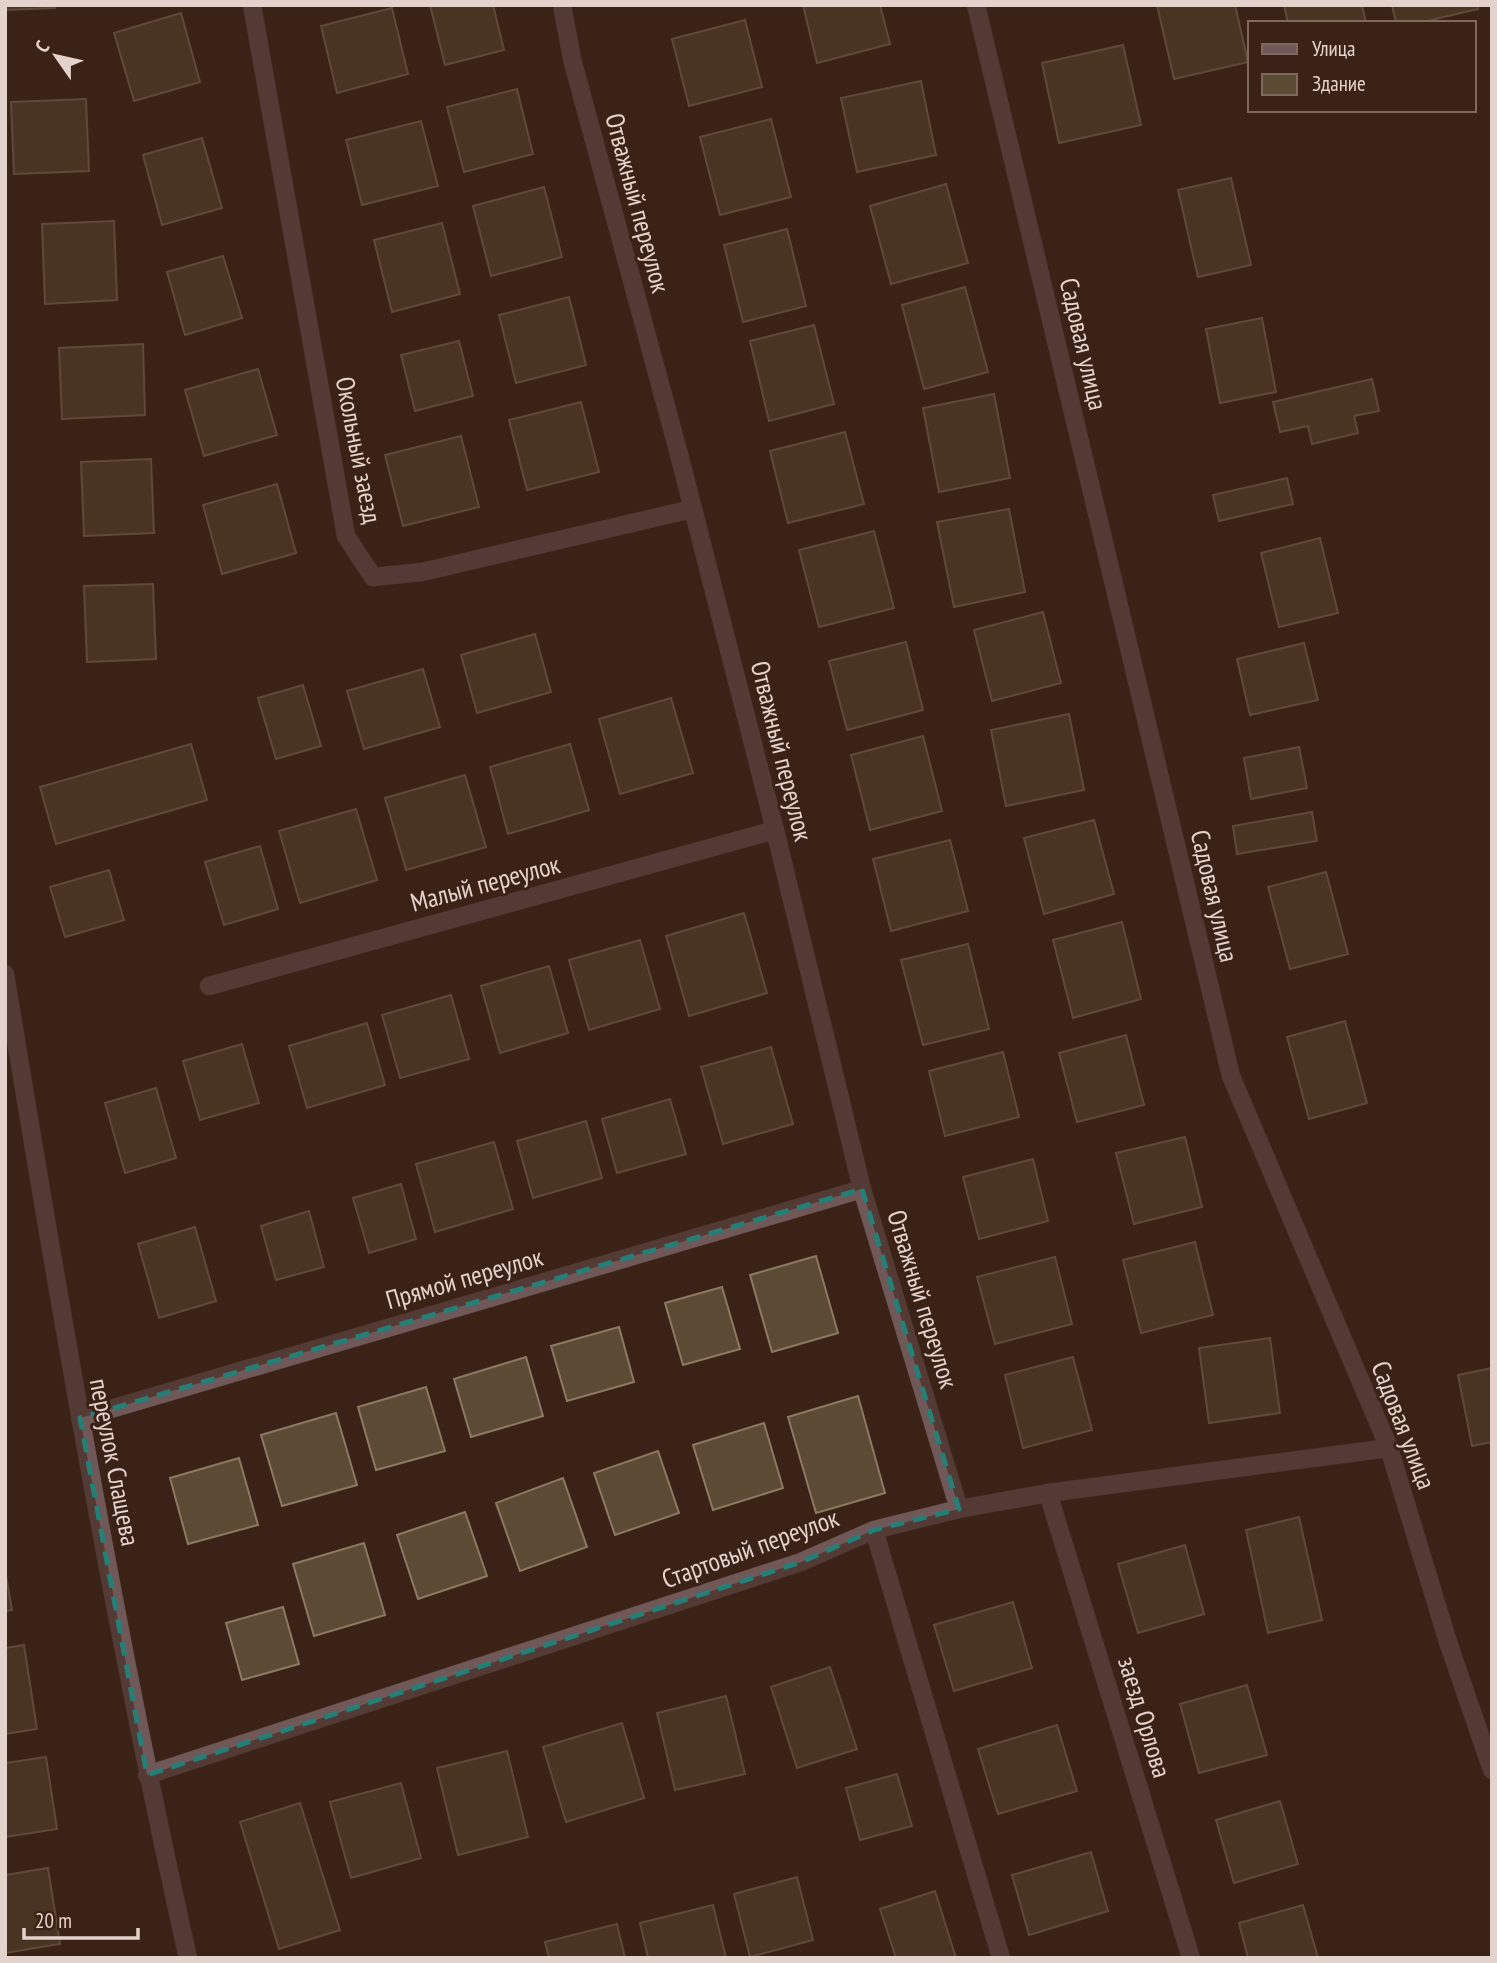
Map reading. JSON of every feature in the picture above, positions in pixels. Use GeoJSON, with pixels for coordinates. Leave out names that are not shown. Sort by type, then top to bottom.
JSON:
{"type":"FeatureCollection","features":[{"type":"Feature","properties":{"kind":"street","name":"Окольный заезд"},"geometry":{"type":"LineString","coordinates":[[252,5],[346,536],[373,577],[422,572],[692,509]]}},
{"type":"Feature","properties":{"kind":"street","name":"Отважный переулок"},"geometry":{"type":"LineString","coordinates":[[562,5],[572,59],[775,830],[862,1189],[959,1509]]}},
{"type":"Feature","properties":{"kind":"street","name":"Садовая улица"},"geometry":{"type":"LineString","coordinates":[[976,5],[1231,1076],[1389,1448],[1448,1642],[1492,1770]]}},
{"type":"Feature","properties":{"kind":"street","name":"Малый переулок"},"geometry":{"type":"LineString","coordinates":[[209,986],[775,830]]}},
{"type":"Feature","properties":{"kind":"street","name":"переулок Слащева"},"geometry":{"type":"LineString","coordinates":[[5,974],[63,1330],[147,1775],[188,1958]]}},
{"type":"Feature","properties":{"kind":"street","name":"Прямой переулок"},"geometry":{"type":"LineString","coordinates":[[80,1418],[862,1189]]}},
{"type":"Feature","properties":{"kind":"street","name":"Стартовый переулок"},"geometry":{"type":"LineString","coordinates":[[147,1775],[801,1562],[874,1530],[959,1509],[1048,1493],[1389,1448]]}},
{"type":"Feature","properties":{"kind":"street","name":"заезд Орлова"},"geometry":{"type":"LineString","coordinates":[[1048,1493],[1191,1958]]}},
{"type":"Feature","properties":{"kind":"street"},"geometry":{"type":"LineString","coordinates":[[874,1530],[1000,1958]]}},
{"type":"Feature","properties":{"kind":"highlighted area"},"geometry":{"type":"Polygon","coordinates":[[[862,1189],[959,1509],[874,1530],[801,1562],[147,1775],[80,1418],[862,1189]]]}},
{"type":"Feature","properties":{"kind":"building"},"geometry":{"type":"Polygon","coordinates":[[[5,5],[55,5],[55,8],[5,10],[5,5]]]}},
{"type":"Feature","properties":{"kind":"building"},"geometry":{"type":"Polygon","coordinates":[[[430,5],[493,5],[504,50],[445,65],[430,5]]]}},
{"type":"Feature","properties":{"kind":"building"},"geometry":{"type":"Polygon","coordinates":[[[803,5],[880,5],[890,44],[817,63],[803,5]]]}},
{"type":"Feature","properties":{"kind":"building"},"geometry":{"type":"Polygon","coordinates":[[[1157,5],[1235,5],[1248,62],[1174,79],[1157,5]]]}},
{"type":"Feature","properties":{"kind":"building"},"geometry":{"type":"Polygon","coordinates":[[[1284,5],[1362,5],[1366,21],[1288,21],[1284,5]]]}},
{"type":"Feature","properties":{"kind":"building"},"geometry":{"type":"Polygon","coordinates":[[[1392,5],[1477,5],[1478,9],[1427,21],[1396,21],[1392,5]]]}},
{"type":"Feature","properties":{"kind":"building"},"geometry":{"type":"Polygon","coordinates":[[[392,8],[408,74],[337,93],[321,26],[392,8]]]}},
{"type":"Feature","properties":{"kind":"building"},"geometry":{"type":"Polygon","coordinates":[[[181,13],[200,82],[134,101],[114,33],[181,13]]]}},
{"type":"Feature","properties":{"kind":"building"},"geometry":{"type":"Polygon","coordinates":[[[745,20],[762,87],[689,106],[672,39],[745,20]]]}},
{"type":"Feature","properties":{"kind":"building"},"geometry":{"type":"Polygon","coordinates":[[[1123,45],[1141,125],[1059,143],[1042,63],[1123,45]]]}},
{"type":"Feature","properties":{"kind":"building"},"geometry":{"type":"Polygon","coordinates":[[[921,81],[936,155],[857,172],[841,98],[921,81]]]}},
{"type":"Feature","properties":{"kind":"building"},"geometry":{"type":"Polygon","coordinates":[[[517,89],[533,154],[464,172],[447,107],[517,89]]]}},
{"type":"Feature","properties":{"kind":"building"},"geometry":{"type":"Polygon","coordinates":[[[86,99],[89,171],[14,174],[11,102],[86,99]]]}},
{"type":"Feature","properties":{"kind":"building"},"geometry":{"type":"Polygon","coordinates":[[[771,119],[791,197],[720,215],[700,137],[771,119]]]}},
{"type":"Feature","properties":{"kind":"building"},"geometry":{"type":"Polygon","coordinates":[[[421,121],[438,186],[362,205],[346,140],[421,121]]]}},
{"type":"Feature","properties":{"kind":"building"},"geometry":{"type":"Polygon","coordinates":[[[202,138],[222,208],[162,225],[143,155],[202,138]]]}},
{"type":"Feature","properties":{"kind":"building"},"geometry":{"type":"Polygon","coordinates":[[[1231,178],[1251,265],[1198,277],[1178,190],[1231,178]]]}},
{"type":"Feature","properties":{"kind":"building"},"geometry":{"type":"Polygon","coordinates":[[[946,184],[968,263],[891,284],[870,206],[946,184]]]}},
{"type":"Feature","properties":{"kind":"building"},"geometry":{"type":"Polygon","coordinates":[[[544,187],[562,257],[491,276],[473,206],[544,187]]]}},
{"type":"Feature","properties":{"kind":"building"},"geometry":{"type":"Polygon","coordinates":[[[114,221],[117,300],[45,304],[42,224],[114,221]]]}},
{"type":"Feature","properties":{"kind":"building"},"geometry":{"type":"Polygon","coordinates":[[[442,223],[460,294],[392,312],[374,240],[442,223]]]}},
{"type":"Feature","properties":{"kind":"building"},"geometry":{"type":"Polygon","coordinates":[[[787,229],[806,306],[743,322],[724,245],[787,229]]]}},
{"type":"Feature","properties":{"kind":"building"},"geometry":{"type":"Polygon","coordinates":[[[223,256],[242,318],[185,335],[167,272],[223,256]]]}},
{"type":"Feature","properties":{"kind":"building"},"geometry":{"type":"Polygon","coordinates":[[[965,287],[988,372],[924,389],[902,305],[965,287]]]}},
{"type":"Feature","properties":{"kind":"building"},"geometry":{"type":"Polygon","coordinates":[[[569,297],[586,365],[516,383],[499,315],[569,297]]]}},
{"type":"Feature","properties":{"kind":"building"},"geometry":{"type":"Polygon","coordinates":[[[1262,318],[1276,392],[1220,403],[1206,329],[1262,318]]]}},
{"type":"Feature","properties":{"kind":"building"},"geometry":{"type":"Polygon","coordinates":[[[814,325],[834,404],[769,421],[750,341],[814,325]]]}},
{"type":"Feature","properties":{"kind":"building"},"geometry":{"type":"Polygon","coordinates":[[[459,341],[473,396],[415,411],[401,355],[459,341]]]}},
{"type":"Feature","properties":{"kind":"building"},"geometry":{"type":"Polygon","coordinates":[[[143,344],[145,415],[62,419],[59,348],[143,344]]]}},
{"type":"Feature","properties":{"kind":"building"},"geometry":{"type":"Polygon","coordinates":[[[258,369],[277,435],[204,456],[185,390],[258,369]]]}},
{"type":"Feature","properties":{"kind":"building"},"geometry":{"type":"Polygon","coordinates":[[[1372,379],[1379,411],[1354,416],[1358,433],[1312,444],[1308,426],[1280,432],[1273,402],[1372,379]]]}},
{"type":"Feature","properties":{"kind":"building"},"geometry":{"type":"Polygon","coordinates":[[[994,394],[1010,478],[939,492],[923,408],[994,394]]]}},
{"type":"Feature","properties":{"kind":"building"},"geometry":{"type":"Polygon","coordinates":[[[581,402],[599,472],[527,490],[509,420],[581,402]]]}},
{"type":"Feature","properties":{"kind":"building"},"geometry":{"type":"Polygon","coordinates":[[[845,432],[864,504],[788,523],[770,451],[845,432]]]}},
{"type":"Feature","properties":{"kind":"building"},"geometry":{"type":"Polygon","coordinates":[[[461,436],[479,507],[403,526],[385,455],[461,436]]]}},
{"type":"Feature","properties":{"kind":"building"},"geometry":{"type":"Polygon","coordinates":[[[151,459],[154,533],[84,536],[81,462],[151,459]]]}},
{"type":"Feature","properties":{"kind":"building"},"geometry":{"type":"Polygon","coordinates":[[[1287,478],[1293,504],[1219,521],[1213,495],[1287,478]]]}},
{"type":"Feature","properties":{"kind":"building"},"geometry":{"type":"Polygon","coordinates":[[[277,484],[296,553],[222,574],[203,505],[277,484]]]}},
{"type":"Feature","properties":{"kind":"building"},"geometry":{"type":"Polygon","coordinates":[[[1009,509],[1025,592],[954,607],[937,522],[1009,509]]]}},
{"type":"Feature","properties":{"kind":"building"},"geometry":{"type":"Polygon","coordinates":[[[874,531],[894,608],[819,627],[799,550],[874,531]]]}},
{"type":"Feature","properties":{"kind":"building"},"geometry":{"type":"Polygon","coordinates":[[[1320,538],[1338,613],[1279,627],[1261,553],[1320,538]]]}},
{"type":"Feature","properties":{"kind":"building"},"geometry":{"type":"Polygon","coordinates":[[[153,584],[156,659],[87,662],[84,586],[153,584]]]}},
{"type":"Feature","properties":{"kind":"building"},"geometry":{"type":"Polygon","coordinates":[[[1043,612],[1061,683],[992,701],[974,630],[1043,612]]]}},
{"type":"Feature","properties":{"kind":"building"},"geometry":{"type":"Polygon","coordinates":[[[535,634],[551,692],[477,713],[461,655],[535,634]]]}},
{"type":"Feature","properties":{"kind":"building"},"geometry":{"type":"Polygon","coordinates":[[[906,642],[923,710],[847,730],[829,661],[906,642]]]}},
{"type":"Feature","properties":{"kind":"building"},"geometry":{"type":"Polygon","coordinates":[[[1304,643],[1318,700],[1250,715],[1237,659],[1304,643]]]}},
{"type":"Feature","properties":{"kind":"building"},"geometry":{"type":"Polygon","coordinates":[[[423,669],[440,727],[364,749],[347,691],[423,669]]]}},
{"type":"Feature","properties":{"kind":"building"},"geometry":{"type":"Polygon","coordinates":[[[303,685],[321,746],[276,759],[258,698],[303,685]]]}},
{"type":"Feature","properties":{"kind":"building"},"geometry":{"type":"Polygon","coordinates":[[[671,698],[693,773],[620,794],[599,719],[671,698]]]}},
{"type":"Feature","properties":{"kind":"building"},"geometry":{"type":"Polygon","coordinates":[[[1069,714],[1084,790],[1006,806],[991,730],[1069,714]]]}},
{"type":"Feature","properties":{"kind":"building"},"geometry":{"type":"Polygon","coordinates":[[[923,736],[942,811],[870,830],[851,755],[923,736]]]}},
{"type":"Feature","properties":{"kind":"building"},"geometry":{"type":"Polygon","coordinates":[[[191,744],[207,800],[56,844],[40,787],[191,744]]]}},
{"type":"Feature","properties":{"kind":"building"},"geometry":{"type":"Polygon","coordinates":[[[570,744],[589,810],[508,834],[490,767],[570,744]]]}},
{"type":"Feature","properties":{"kind":"building"},"geometry":{"type":"Polygon","coordinates":[[[1299,747],[1307,788],[1251,799],[1244,758],[1299,747]]]}},
{"type":"Feature","properties":{"kind":"building"},"geometry":{"type":"Polygon","coordinates":[[[465,775],[486,847],[406,870],[385,798],[465,775]]]}},
{"type":"Feature","properties":{"kind":"building"},"geometry":{"type":"Polygon","coordinates":[[[356,809],[377,880],[300,903],[279,831],[356,809]]]}},
{"type":"Feature","properties":{"kind":"building"},"geometry":{"type":"Polygon","coordinates":[[[1312,812],[1317,841],[1237,854],[1233,826],[1312,812]]]}},
{"type":"Feature","properties":{"kind":"building"},"geometry":{"type":"Polygon","coordinates":[[[1094,820],[1114,894],[1044,914],[1024,838],[1094,820]]]}},
{"type":"Feature","properties":{"kind":"building"},"geometry":{"type":"Polygon","coordinates":[[[950,840],[968,911],[891,931],[873,859],[950,840]]]}},
{"type":"Feature","properties":{"kind":"building"},"geometry":{"type":"Polygon","coordinates":[[[260,846],[278,909],[224,925],[205,862],[260,846]]]}},
{"type":"Feature","properties":{"kind":"building"},"geometry":{"type":"Polygon","coordinates":[[[109,870],[124,920],[65,937],[50,887],[109,870]]]}},
{"type":"Feature","properties":{"kind":"building"},"geometry":{"type":"Polygon","coordinates":[[[1326,872],[1348,954],[1290,969],[1268,887],[1326,872]]]}},
{"type":"Feature","properties":{"kind":"building"},"geometry":{"type":"Polygon","coordinates":[[[744,913],[767,993],[689,1016],[666,936],[744,913]]]}},
{"type":"Feature","properties":{"kind":"building"},"geometry":{"type":"Polygon","coordinates":[[[1122,922],[1141,999],[1073,1018],[1053,940],[1122,922]]]}},
{"type":"Feature","properties":{"kind":"building"},"geometry":{"type":"Polygon","coordinates":[[[640,940],[660,1009],[589,1030],[569,960],[640,940]]]}},
{"type":"Feature","properties":{"kind":"building"},"geometry":{"type":"Polygon","coordinates":[[[968,944],[989,1029],[923,1045],[901,960],[968,944]]]}},
{"type":"Feature","properties":{"kind":"building"},"geometry":{"type":"Polygon","coordinates":[[[549,966],[568,1033],[500,1053],[481,986],[549,966]]]}},
{"type":"Feature","properties":{"kind":"building"},"geometry":{"type":"Polygon","coordinates":[[[451,995],[469,1059],[400,1078],[382,1015],[451,995]]]}},
{"type":"Feature","properties":{"kind":"building"},"geometry":{"type":"Polygon","coordinates":[[[1345,1021],[1367,1103],[1309,1119],[1287,1037],[1345,1021]]]}},
{"type":"Feature","properties":{"kind":"building"},"geometry":{"type":"Polygon","coordinates":[[[367,1023],[385,1085],[307,1108],[289,1046],[367,1023]]]}},
{"type":"Feature","properties":{"kind":"building"},"geometry":{"type":"Polygon","coordinates":[[[1126,1035],[1144,1105],[1077,1122],[1059,1053],[1126,1035]]]}},
{"type":"Feature","properties":{"kind":"building"},"geometry":{"type":"Polygon","coordinates":[[[242,1044],[259,1103],[200,1120],[183,1061],[242,1044]]]}},
{"type":"Feature","properties":{"kind":"building"},"geometry":{"type":"Polygon","coordinates":[[[771,1047],[793,1124],[723,1144],[701,1067],[771,1047]]]}},
{"type":"Feature","properties":{"kind":"building"},"geometry":{"type":"Polygon","coordinates":[[[1003,1052],[1019,1117],[945,1136],[929,1071],[1003,1052]]]}},
{"type":"Feature","properties":{"kind":"building"},"geometry":{"type":"Polygon","coordinates":[[[156,1088],[176,1158],[125,1173],[105,1103],[156,1088]]]}},
{"type":"Feature","properties":{"kind":"building"},"geometry":{"type":"Polygon","coordinates":[[[670,1099],[686,1154],[617,1173],[602,1119],[670,1099]]]}},
{"type":"Feature","properties":{"kind":"building"},"geometry":{"type":"Polygon","coordinates":[[[586,1121],[602,1178],[533,1198],[517,1141],[586,1121]]]}},
{"type":"Feature","properties":{"kind":"building"},"geometry":{"type":"Polygon","coordinates":[[[1185,1137],[1202,1207],[1134,1224],[1116,1153],[1185,1137]]]}},
{"type":"Feature","properties":{"kind":"building"},"geometry":{"type":"Polygon","coordinates":[[[494,1142],[513,1209],[435,1232],[416,1164],[494,1142]]]}},
{"type":"Feature","properties":{"kind":"building"},"geometry":{"type":"Polygon","coordinates":[[[1033,1159],[1048,1221],[979,1239],[963,1177],[1033,1159]]]}},
{"type":"Feature","properties":{"kind":"building"},"geometry":{"type":"Polygon","coordinates":[[[401,1184],[416,1239],[369,1253],[353,1198],[401,1184]]]}},
{"type":"Feature","properties":{"kind":"building"},"geometry":{"type":"Polygon","coordinates":[[[309,1211],[324,1267],[276,1280],[261,1226],[309,1211]]]}},
{"type":"Feature","properties":{"kind":"building"},"geometry":{"type":"Polygon","coordinates":[[[195,1227],[216,1301],[159,1318],[138,1244],[195,1227]]]}},
{"type":"Feature","properties":{"kind":"building"},"geometry":{"type":"Polygon","coordinates":[[[1195,1242],[1213,1315],[1141,1333],[1123,1260],[1195,1242]]]}},
{"type":"Feature","properties":{"kind":"building"},"geometry":{"type":"Polygon","coordinates":[[[816,1256],[838,1333],[772,1352],[750,1275],[816,1256]]]}},
{"type":"Feature","properties":{"kind":"building"},"geometry":{"type":"Polygon","coordinates":[[[1055,1257],[1072,1324],[995,1344],[977,1277],[1055,1257]]]}},
{"type":"Feature","properties":{"kind":"building"},"geometry":{"type":"Polygon","coordinates":[[[722,1287],[740,1349],[683,1365],[665,1303],[722,1287]]]}},
{"type":"Feature","properties":{"kind":"building"},"geometry":{"type":"Polygon","coordinates":[[[619,1327],[634,1382],[567,1401],[551,1346],[619,1327]]]}},
{"type":"Feature","properties":{"kind":"building"},"geometry":{"type":"Polygon","coordinates":[[[1270,1338],[1280,1413],[1209,1423],[1199,1348],[1270,1338]]]}},
{"type":"Feature","properties":{"kind":"building"},"geometry":{"type":"Polygon","coordinates":[[[526,1357],[543,1416],[471,1437],[454,1379],[526,1357]]]}},
{"type":"Feature","properties":{"kind":"building"},"geometry":{"type":"Polygon","coordinates":[[[1073,1357],[1092,1430],[1023,1448],[1005,1375],[1073,1357]]]}},
{"type":"Feature","properties":{"kind":"building"},"geometry":{"type":"Polygon","coordinates":[[[1492,1368],[1492,1442],[1472,1446],[1458,1375],[1492,1368]]]}},
{"type":"Feature","properties":{"kind":"building"},"geometry":{"type":"Polygon","coordinates":[[[426,1387],[445,1451],[376,1470],[358,1407],[426,1387]]]}},
{"type":"Feature","properties":{"kind":"building"},"geometry":{"type":"Polygon","coordinates":[[[858,1396],[885,1493],[816,1513],[788,1417],[858,1396]]]}},
{"type":"Feature","properties":{"kind":"building"},"geometry":{"type":"Polygon","coordinates":[[[336,1413],[357,1485],[282,1506],[261,1435],[336,1413]]]}},
{"type":"Feature","properties":{"kind":"building"},"geometry":{"type":"Polygon","coordinates":[[[764,1423],[783,1488],[713,1510],[693,1445],[764,1423]]]}},
{"type":"Feature","properties":{"kind":"building"},"geometry":{"type":"Polygon","coordinates":[[[658,1451],[679,1513],[615,1535],[594,1473],[658,1451]]]}},
{"type":"Feature","properties":{"kind":"building"},"geometry":{"type":"Polygon","coordinates":[[[239,1458],[258,1525],[188,1544],[170,1478],[239,1458]]]}},
{"type":"Feature","properties":{"kind":"building"},"geometry":{"type":"Polygon","coordinates":[[[563,1478],[587,1547],[520,1571],[496,1503],[563,1478]]]}},
{"type":"Feature","properties":{"kind":"building"},"geometry":{"type":"Polygon","coordinates":[[[465,1512],[487,1576],[418,1599],[397,1535],[465,1512]]]}},
{"type":"Feature","properties":{"kind":"building"},"geometry":{"type":"Polygon","coordinates":[[[1299,1517],[1322,1620],[1268,1633],[1246,1530],[1299,1517]]]}},
{"type":"Feature","properties":{"kind":"building"},"geometry":{"type":"Polygon","coordinates":[[[364,1543],[385,1615],[314,1636],[293,1564],[364,1543]]]}},
{"type":"Feature","properties":{"kind":"building"},"geometry":{"type":"Polygon","coordinates":[[[1185,1545],[1204,1614],[1138,1633],[1118,1564],[1185,1545]]]}},
{"type":"Feature","properties":{"kind":"building"},"geometry":{"type":"Polygon","coordinates":[[[5,1570],[12,1610],[5,1611],[5,1570]]]}},
{"type":"Feature","properties":{"kind":"building"},"geometry":{"type":"Polygon","coordinates":[[[1013,1602],[1032,1668],[954,1691],[934,1625],[1013,1602]]]}},
{"type":"Feature","properties":{"kind":"building"},"geometry":{"type":"Polygon","coordinates":[[[283,1607],[299,1664],[242,1680],[226,1623],[283,1607]]]}},
{"type":"Feature","properties":{"kind":"building"},"geometry":{"type":"Polygon","coordinates":[[[24,1645],[37,1729],[5,1734],[5,1648],[24,1645]]]}},
{"type":"Feature","properties":{"kind":"building"},"geometry":{"type":"Polygon","coordinates":[[[830,1667],[857,1749],[797,1768],[771,1687],[830,1667]]]}},
{"type":"Feature","properties":{"kind":"building"},"geometry":{"type":"Polygon","coordinates":[[[1247,1685],[1267,1755],[1199,1773],[1180,1704],[1247,1685]]]}},
{"type":"Feature","properties":{"kind":"building"},"geometry":{"type":"Polygon","coordinates":[[[726,1696],[745,1774],[675,1790],[657,1713],[726,1696]]]}},
{"type":"Feature","properties":{"kind":"building"},"geometry":{"type":"Polygon","coordinates":[[[622,1723],[644,1798],[566,1822],[543,1747],[622,1723]]]}},
{"type":"Feature","properties":{"kind":"building"},"geometry":{"type":"Polygon","coordinates":[[[1057,1725],[1077,1791],[998,1814],[978,1749],[1057,1725]]]}},
{"type":"Feature","properties":{"kind":"building"},"geometry":{"type":"Polygon","coordinates":[[[507,1751],[528,1837],[458,1855],[437,1768],[507,1751]]]}},
{"type":"Feature","properties":{"kind":"building"},"geometry":{"type":"Polygon","coordinates":[[[46,1757],[57,1829],[5,1837],[5,1763],[46,1757]]]}},
{"type":"Feature","properties":{"kind":"building"},"geometry":{"type":"Polygon","coordinates":[[[897,1774],[912,1826],[860,1840],[846,1788],[897,1774]]]}},
{"type":"Feature","properties":{"kind":"building"},"geometry":{"type":"Polygon","coordinates":[[[401,1783],[421,1858],[351,1878],[330,1802],[401,1783]]]}},
{"type":"Feature","properties":{"kind":"building"},"geometry":{"type":"Polygon","coordinates":[[[1280,1801],[1298,1864],[1234,1883],[1216,1820],[1280,1801]]]}},
{"type":"Feature","properties":{"kind":"building"},"geometry":{"type":"Polygon","coordinates":[[[300,1803],[340,1930],[279,1949],[240,1822],[300,1803]]]}},
{"type":"Feature","properties":{"kind":"building"},"geometry":{"type":"Polygon","coordinates":[[[1091,1852],[1108,1911],[1029,1935],[1012,1875],[1091,1852]]]}},
{"type":"Feature","properties":{"kind":"building"},"geometry":{"type":"Polygon","coordinates":[[[48,1868],[60,1944],[5,1953],[5,1875],[48,1868]]]}},
{"type":"Feature","properties":{"kind":"building"},"geometry":{"type":"Polygon","coordinates":[[[797,1877],[813,1940],[750,1957],[734,1894],[797,1877]]]}},
{"type":"Feature","properties":{"kind":"building"},"geometry":{"type":"Polygon","coordinates":[[[935,1891],[956,1958],[896,1958],[880,1909],[935,1891]]]}},
{"type":"Feature","properties":{"kind":"building"},"geometry":{"type":"Polygon","coordinates":[[[713,1905],[726,1958],[648,1958],[640,1923],[713,1905]]]}},
{"type":"Feature","properties":{"kind":"building"},"geometry":{"type":"Polygon","coordinates":[[[1303,1905],[1318,1958],[1248,1958],[1239,1923],[1303,1905]]]}},
{"type":"Feature","properties":{"kind":"building"},"geometry":{"type":"Polygon","coordinates":[[[617,1924],[625,1958],[549,1958],[545,1942],[617,1924]]]}}]}
